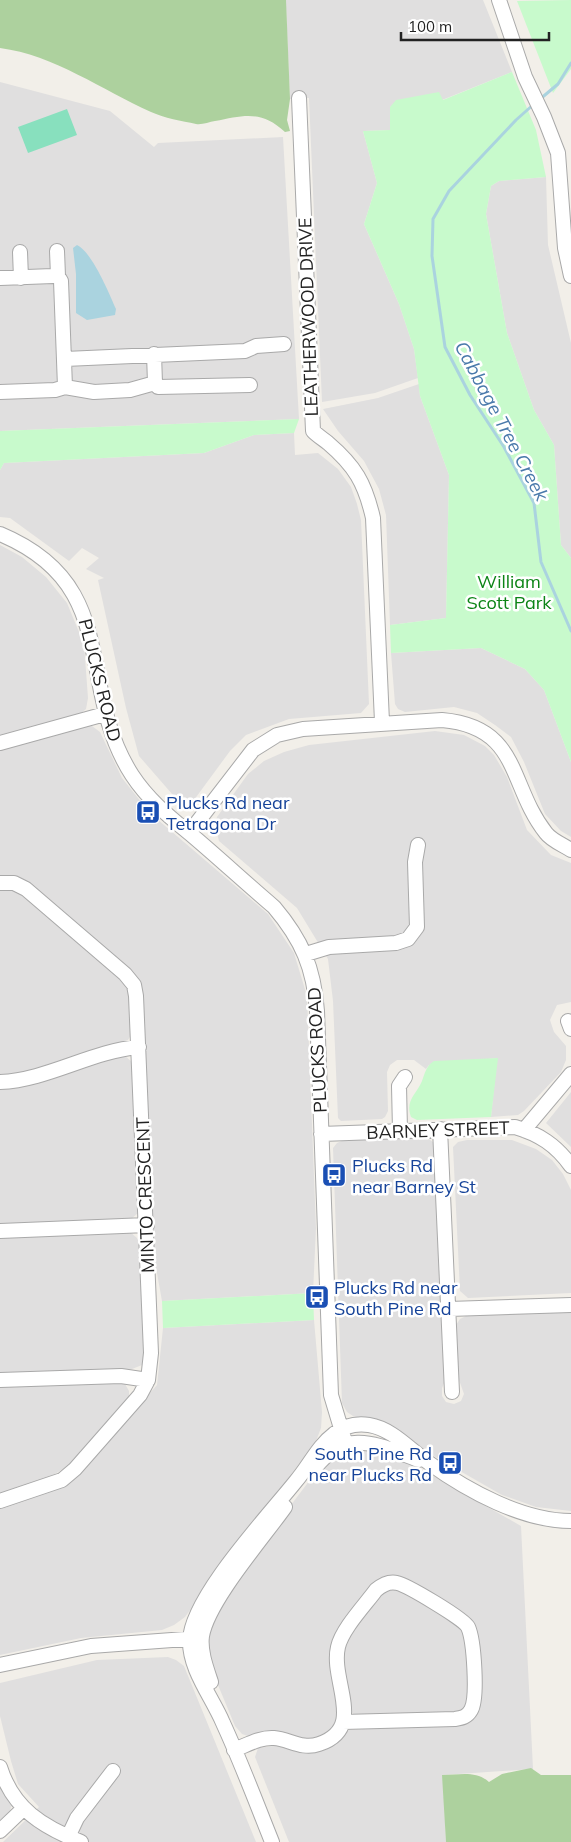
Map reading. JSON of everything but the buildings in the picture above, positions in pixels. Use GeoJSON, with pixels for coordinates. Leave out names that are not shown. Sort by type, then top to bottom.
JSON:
{"type":"FeatureCollection","features":[{"type":"Feature","properties":{"kind":"street"},"geometry":{"type":"LineString","coordinates":[[499,0],[544,117],[564,153],[564,240],[571,276]]}},
{"type":"Feature","properties":{"kind":"street","name":"LEATHERWOOD DRIVE"},"geometry":{"type":"LineString","coordinates":[[299,98],[313,431],[347,460],[359,475],[368,494],[373,518],[382,722]]}},
{"type":"Feature","properties":{"kind":"street"},"geometry":{"type":"LineString","coordinates":[[57,251],[58,276],[62,281],[66,359],[65,387]]}},
{"type":"Feature","properties":{"kind":"street"},"geometry":{"type":"LineString","coordinates":[[20,252],[21,278]]}},
{"type":"Feature","properties":{"kind":"street"},"geometry":{"type":"LineString","coordinates":[[0,278],[58,276]]}},
{"type":"Feature","properties":{"kind":"street"},"geometry":{"type":"LineString","coordinates":[[66,359],[245,351],[256,346],[284,344]]}},
{"type":"Feature","properties":{"kind":"street"},"geometry":{"type":"LineString","coordinates":[[154,354],[155,383],[158,387],[165,389],[250,385]]}},
{"type":"Feature","properties":{"kind":"street"},"geometry":{"type":"LineString","coordinates":[[0,392],[55,390],[65,387],[94,392],[130,390],[155,383]]}},
{"type":"Feature","properties":{"kind":"street","name":"PLUCKS ROAD"},"geometry":{"type":"LineString","coordinates":[[0,534],[20,542],[42,558],[61,576],[78,600],[92,638],[105,714],[117,747],[133,776],[154,803],[274,907],[288,924],[306,954],[315,988],[332,1402],[346,1445]]}},
{"type":"Feature","properties":{"kind":"street"},"geometry":{"type":"LineString","coordinates":[[0,743],[105,714]]}},
{"type":"Feature","properties":{"kind":"street"},"geometry":{"type":"LineString","coordinates":[[189,833],[253,750],[278,735],[303,729],[382,722],[456,721],[476,728],[491,737],[506,752],[527,803],[547,835],[571,850]]}},
{"type":"Feature","properties":{"kind":"street"},"geometry":{"type":"LineString","coordinates":[[306,954],[330,947],[396,943],[408,939],[417,927],[415,862],[418,845]]}},
{"type":"Feature","properties":{"kind":"street","name":"MINTO CRESCENT"},"geometry":{"type":"LineString","coordinates":[[0,883],[20,885],[131,980],[136,996],[139,1047],[152,1353],[148,1380],[135,1403],[69,1474],[54,1483],[0,1501]]}},
{"type":"Feature","properties":{"kind":"street"},"geometry":{"type":"LineString","coordinates":[[0,1082],[22,1080],[119,1050],[139,1047]]}},
{"type":"Feature","properties":{"kind":"street"},"geometry":{"type":"LineString","coordinates":[[524,1130],[571,1074]]}},
{"type":"Feature","properties":{"kind":"street"},"geometry":{"type":"LineString","coordinates":[[400,1130],[399,1086],[405,1077]]}},
{"type":"Feature","properties":{"kind":"street","name":"BARNEY STREET"},"geometry":{"type":"LineString","coordinates":[[321,1134],[515,1127],[553,1144],[571,1166]]}},
{"type":"Feature","properties":{"kind":"street"},"geometry":{"type":"LineString","coordinates":[[440,1129],[452,1392]]}},
{"type":"Feature","properties":{"kind":"street"},"geometry":{"type":"LineString","coordinates":[[0,1231],[147,1225]]}},
{"type":"Feature","properties":{"kind":"street"},"geometry":{"type":"LineString","coordinates":[[449,1310],[571,1305]]}},
{"type":"Feature","properties":{"kind":"street"},"geometry":{"type":"LineString","coordinates":[[0,1380],[121,1376],[148,1380]]}},
{"type":"Feature","properties":{"kind":"street"},"geometry":{"type":"LineString","coordinates":[[272,1842],[223,1723],[193,1662],[199,1610],[229,1565],[325,1443],[341,1430],[360,1424],[379,1428],[401,1441],[430,1464]]}},
{"type":"Feature","properties":{"kind":"street"},"geometry":{"type":"LineString","coordinates":[[196,1639],[217,1601],[307,1478],[323,1458],[346,1445],[360,1442],[377,1443],[430,1464],[511,1508],[553,1520],[571,1521]]}},
{"type":"Feature","properties":{"kind":"street"},"geometry":{"type":"LineString","coordinates":[[234,1750],[268,1738],[303,1746],[316,1745],[333,1736],[344,1722],[337,1656],[338,1644],[378,1588],[388,1583],[402,1585],[456,1616],[466,1624],[472,1642],[474,1699],[472,1709],[466,1716],[455,1719],[344,1722]]}},
{"type":"Feature","properties":{"kind":"street"},"geometry":{"type":"LineString","coordinates":[[0,1665],[91,1646],[196,1639]]}},
{"type":"Feature","properties":{"kind":"street"},"geometry":{"type":"LineString","coordinates":[[0,1767],[5,1781],[24,1809],[41,1824],[82,1842]]}},
{"type":"Feature","properties":{"kind":"street"},"geometry":{"type":"LineString","coordinates":[[68,1837],[77,1818],[113,1771]]}},
{"type":"Feature","properties":{"kind":"street"},"geometry":{"type":"LineString","coordinates":[[0,1831],[24,1809]]}},
{"type":"Feature","properties":{"kind":"shaded area"},"geometry":{"type":"Polygon","coordinates":[[[269,0],[483,0],[512,72],[442,100],[390,107],[390,130],[363,131],[377,183],[364,224],[399,304],[414,349],[418,378],[375,393],[322,402],[309,98],[290,99],[286,8],[269,0]]]}},
{"type":"Feature","properties":{"kind":"shaded area"},"geometry":{"type":"Polygon","coordinates":[[[0,82],[110,111],[154,147],[158,143],[283,137],[299,419],[0,431],[0,82]]]}},
{"type":"Feature","properties":{"kind":"shaded area"},"geometry":{"type":"Polygon","coordinates":[[[546,177],[548,245],[571,343],[571,558],[561,545],[554,445],[534,410],[507,333],[486,214],[491,186],[499,181],[546,177]]]}},
{"type":"Feature","properties":{"kind":"shaded area"},"geometry":{"type":"Polygon","coordinates":[[[419,384],[420,396],[449,475],[446,618],[390,625],[386,515],[379,489],[364,461],[338,431],[323,409],[378,398],[419,384]]]}},
{"type":"Feature","properties":{"kind":"shaded area"},"geometry":{"type":"Polygon","coordinates":[[[294,433],[295,455],[318,453],[338,469],[351,487],[357,504],[361,520],[369,704],[361,713],[289,719],[246,735],[230,751],[194,800],[190,803],[179,802],[139,756],[126,708],[98,580],[104,578],[86,569],[99,558],[82,548],[69,561],[10,518],[0,517],[0,470],[4,463],[204,453],[254,435],[294,433]]]}},
{"type":"Feature","properties":{"kind":"shaded area"},"geometry":{"type":"Polygon","coordinates":[[[0,545],[22,557],[46,577],[67,603],[84,644],[88,698],[86,709],[80,714],[0,737],[0,545]]]}},
{"type":"Feature","properties":{"kind":"shaded area"},"geometry":{"type":"Polygon","coordinates":[[[481,648],[525,669],[544,690],[571,762],[571,837],[561,831],[545,814],[524,762],[511,737],[477,713],[454,707],[405,712],[398,709],[395,704],[391,653],[481,648]]]}},
{"type":"Feature","properties":{"kind":"shaded area"},"geometry":{"type":"Polygon","coordinates":[[[85,726],[92,726],[100,732],[122,778],[150,813],[268,914],[294,953],[307,996],[316,1228],[313,1293],[162,1301],[153,1251],[142,992],[21,879],[12,876],[0,877],[0,749],[85,726]]]}},
{"type":"Feature","properties":{"kind":"shaded area"},"geometry":{"type":"Polygon","coordinates":[[[435,731],[464,735],[485,746],[494,755],[507,777],[527,830],[551,855],[571,863],[571,1002],[557,1005],[550,1020],[554,1032],[566,1046],[566,1060],[561,1072],[524,1111],[518,1115],[491,1117],[497,1058],[429,1065],[426,1069],[414,1060],[397,1060],[390,1065],[387,1072],[388,1111],[385,1117],[382,1119],[341,1121],[338,1118],[333,1001],[328,959],[297,908],[219,841],[215,825],[217,817],[248,774],[264,761],[284,752],[309,745],[435,731]]]}},
{"type":"Feature","properties":{"kind":"shaded area"},"geometry":{"type":"Polygon","coordinates":[[[0,889],[12,889],[19,893],[129,986],[131,1035],[128,1040],[25,1074],[0,1076],[0,889]]]}},
{"type":"Feature","properties":{"kind":"shaded area"},"geometry":{"type":"Polygon","coordinates":[[[125,1056],[132,1062],[138,1213],[131,1219],[0,1225],[0,1088],[28,1085],[125,1056]]]}},
{"type":"Feature","properties":{"kind":"shaded area"},"geometry":{"type":"Polygon","coordinates":[[[571,1092],[571,1147],[546,1123],[571,1092]]]}},
{"type":"Feature","properties":{"kind":"shaded area"},"geometry":{"type":"Polygon","coordinates":[[[425,1136],[434,1143],[445,1381],[442,1388],[442,1396],[446,1402],[454,1404],[461,1401],[464,1394],[458,1377],[456,1325],[460,1319],[468,1315],[571,1311],[571,1511],[536,1507],[502,1495],[376,1423],[353,1416],[347,1412],[342,1403],[333,1148],[337,1143],[344,1140],[425,1136]]]}},
{"type":"Feature","properties":{"kind":"shaded area"},"geometry":{"type":"Polygon","coordinates":[[[467,1140],[512,1140],[536,1149],[552,1160],[563,1174],[571,1190],[571,1293],[468,1298],[460,1291],[453,1147],[458,1142],[467,1140]]]}},
{"type":"Feature","properties":{"kind":"shaded area"},"geometry":{"type":"Polygon","coordinates":[[[130,1232],[137,1238],[140,1244],[145,1355],[142,1365],[132,1369],[0,1374],[0,1237],[130,1232]]]}},
{"type":"Feature","properties":{"kind":"shaded area"},"geometry":{"type":"Polygon","coordinates":[[[314,1320],[322,1412],[321,1428],[316,1441],[185,1617],[174,1625],[162,1630],[81,1638],[0,1655],[0,1507],[65,1485],[134,1411],[157,1385],[163,1328],[314,1320]]]}},
{"type":"Feature","properties":{"kind":"shaded area"},"geometry":{"type":"Polygon","coordinates":[[[120,1382],[125,1384],[129,1391],[129,1400],[71,1464],[50,1477],[0,1494],[0,1386],[120,1382]]]}},
{"type":"Feature","properties":{"kind":"shaded area"},"geometry":{"type":"Polygon","coordinates":[[[369,1446],[393,1453],[521,1526],[533,1769],[443,1775],[446,1842],[289,1842],[255,1757],[258,1748],[281,1745],[299,1751],[311,1752],[325,1747],[349,1730],[464,1722],[470,1719],[477,1709],[475,1637],[471,1623],[464,1615],[397,1578],[382,1579],[375,1584],[333,1642],[331,1656],[339,1715],[337,1724],[326,1736],[304,1741],[273,1733],[248,1736],[242,1734],[235,1726],[213,1673],[207,1650],[209,1625],[235,1579],[322,1464],[345,1450],[369,1446]]]}},
{"type":"Feature","properties":{"kind":"shaded area"},"geometry":{"type":"Polygon","coordinates":[[[395,1588],[454,1620],[462,1628],[467,1643],[469,1703],[462,1712],[358,1717],[351,1712],[342,1653],[351,1631],[380,1593],[395,1588]]]}},
{"type":"Feature","properties":{"kind":"shaded area"},"geometry":{"type":"Polygon","coordinates":[[[168,1657],[184,1666],[256,1842],[3,1842],[39,1807],[18,1784],[0,1716],[0,1683],[97,1660],[168,1657]]]}},
{"type":"Feature","properties":{"kind":"shaded area"},"geometry":{"type":"Polygon","coordinates":[[[0,1784],[11,1806],[10,1813],[0,1823],[0,1784]]]}},
{"type":"Feature","properties":{"kind":"green space"},"geometry":{"type":"Polygon","coordinates":[[[0,0],[286,0],[290,99],[287,120],[290,131],[285,132],[268,120],[252,116],[235,117],[203,124],[167,118],[151,112],[59,66],[20,52],[0,48],[0,0]]]}},
{"type":"Feature","properties":{"kind":"green space"},"geometry":{"type":"Polygon","coordinates":[[[571,0],[571,69],[553,93],[517,1],[571,0]]]}},
{"type":"Feature","properties":{"kind":"green space","name":"William Scott Park"},"geometry":{"type":"Polygon","coordinates":[[[512,72],[536,130],[546,177],[499,181],[491,186],[486,214],[507,333],[534,410],[554,445],[561,545],[571,558],[571,762],[544,690],[525,669],[481,648],[391,653],[390,625],[446,618],[449,475],[420,396],[414,349],[399,304],[364,224],[377,183],[363,131],[390,130],[390,107],[396,100],[439,92],[443,100],[512,72]]]}},
{"type":"Feature","properties":{"kind":"green space"},"geometry":{"type":"Polygon","coordinates":[[[67,109],[77,135],[28,153],[18,127],[67,109]]]}},
{"type":"Feature","properties":{"kind":"green space"},"geometry":{"type":"Polygon","coordinates":[[[299,419],[294,433],[254,435],[204,453],[4,463],[0,470],[0,431],[299,419]]]}},
{"type":"Feature","properties":{"kind":"green space"},"geometry":{"type":"Polygon","coordinates":[[[498,1058],[491,1117],[417,1120],[411,1117],[410,1102],[420,1086],[427,1067],[431,1063],[434,1061],[498,1058]]]}},
{"type":"Feature","properties":{"kind":"green space"},"geometry":{"type":"Polygon","coordinates":[[[313,1293],[314,1320],[163,1328],[162,1301],[313,1293]]]}},
{"type":"Feature","properties":{"kind":"green space"},"geometry":{"type":"Polygon","coordinates":[[[531,1768],[541,1775],[571,1775],[571,1842],[446,1842],[442,1775],[473,1775],[484,1778],[489,1782],[502,1774],[531,1768]]]}},
{"type":"Feature","properties":{"kind":"water"},"geometry":{"type":"Polygon","coordinates":[[[77,245],[83,249],[100,274],[116,309],[115,315],[87,320],[76,313],[76,274],[73,248],[77,245]]]}},
{"type":"Feature","properties":{"kind":"waterway","name":"Cabbage Tree Creek"},"geometry":{"type":"LineString","coordinates":[[539,100],[558,84],[571,63]]}},
{"type":"Feature","properties":{"kind":"waterway","name":"Cabbage Tree Creek"},"geometry":{"type":"LineString","coordinates":[[534,104],[516,120],[449,191],[433,219],[432,256],[445,347],[470,395],[504,447],[534,503],[541,562],[571,631]]}},
{"type":"Feature","properties":{"kind":"place","name":"Plucks Rd near Tetragona Dr"},"geometry":{"type":"Point","coordinates":[148,812]}},
{"type":"Feature","properties":{"kind":"place","name":"Plucks Rd near Barney St"},"geometry":{"type":"Point","coordinates":[334,1175]}},
{"type":"Feature","properties":{"kind":"place","name":"Plucks Rd near South Pine Rd"},"geometry":{"type":"Point","coordinates":[317,1297]}},
{"type":"Feature","properties":{"kind":"place","name":"South Pine Rd near Plucks Rd"},"geometry":{"type":"Point","coordinates":[450,1463]}}]}
